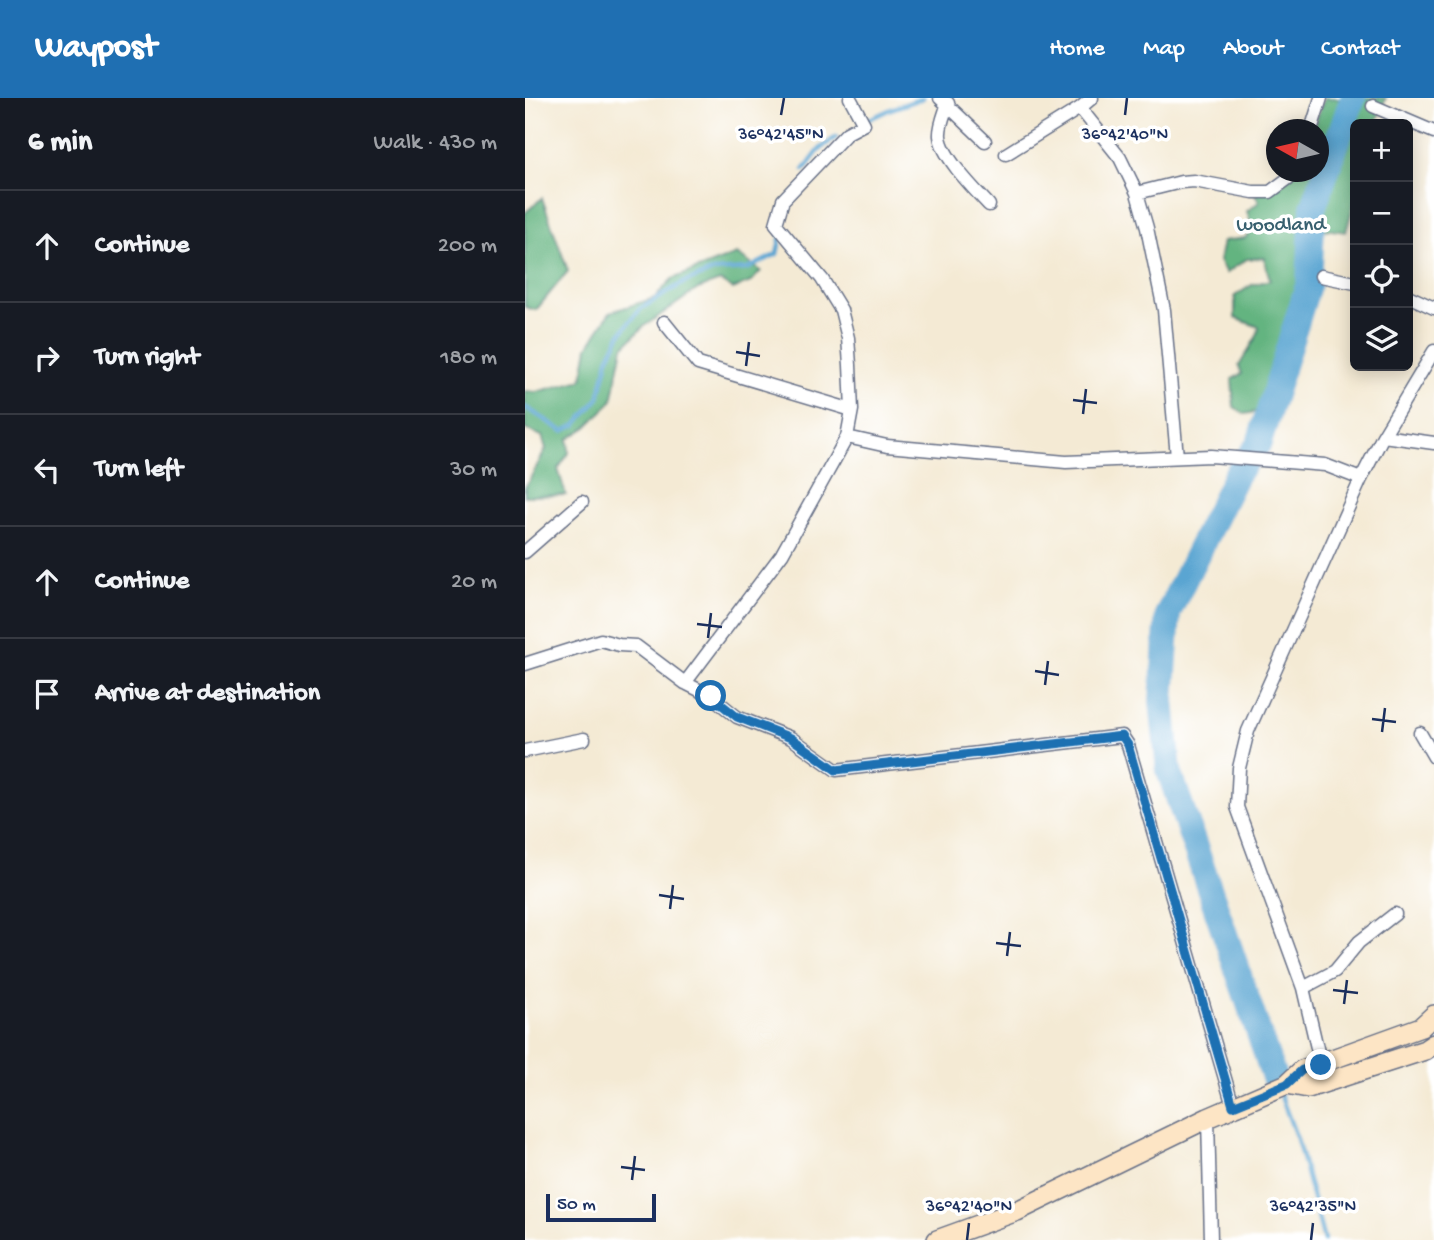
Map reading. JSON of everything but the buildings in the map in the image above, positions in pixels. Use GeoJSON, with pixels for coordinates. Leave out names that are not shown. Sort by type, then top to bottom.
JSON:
{"type":"FeatureCollection","features":[{"type":"Feature","properties":{"kind":"main road"},"geometry":{"type":"LineString","coordinates":[[937,1240],[1017,1210],[1233,1106],[1287,1084],[1302,1070],[1421,1027],[1434,1015]]}},
{"type":"Feature","properties":{"kind":"main road"},"geometry":{"type":"LineString","coordinates":[[1287,1084],[1308,1088],[1434,1044]]}},
{"type":"Feature","properties":{"kind":"street"},"geometry":{"type":"LineString","coordinates":[[685,683],[782,554],[847,437],[852,410],[848,338],[841,310],[822,279],[776,224],[783,200],[847,133],[864,124],[850,98]]}},
{"type":"Feature","properties":{"kind":"street"},"geometry":{"type":"LineString","coordinates":[[1006,154],[1092,98]]}},
{"type":"Feature","properties":{"kind":"street"},"geometry":{"type":"LineString","coordinates":[[1314,119],[1321,98]]}},
{"type":"Feature","properties":{"kind":"street"},"geometry":{"type":"LineString","coordinates":[[944,101],[985,141]]}},
{"type":"Feature","properties":{"kind":"street"},"geometry":{"type":"LineString","coordinates":[[944,101],[939,133],[941,142],[962,177],[989,205]]}},
{"type":"Feature","properties":{"kind":"street"},"geometry":{"type":"LineString","coordinates":[[1373,106],[1434,132]]}},
{"type":"Feature","properties":{"kind":"street"},"geometry":{"type":"LineString","coordinates":[[1080,108],[1120,158],[1137,193],[1147,228],[1164,310],[1177,457]]}},
{"type":"Feature","properties":{"kind":"street"},"geometry":{"type":"LineString","coordinates":[[1137,193],[1194,181],[1252,192],[1270,192],[1284,182]]}},
{"type":"Feature","properties":{"kind":"street"},"geometry":{"type":"LineString","coordinates":[[1321,276],[1350,282]]}},
{"type":"Feature","properties":{"kind":"street"},"geometry":{"type":"LineString","coordinates":[[1413,298],[1434,308]]}},
{"type":"Feature","properties":{"kind":"street"},"geometry":{"type":"LineString","coordinates":[[664,322],[698,364],[852,410]]}},
{"type":"Feature","properties":{"kind":"street"},"geometry":{"type":"LineString","coordinates":[[1321,1065],[1303,988],[1237,807],[1239,768],[1248,731],[1361,479],[1383,436],[1434,351]]}},
{"type":"Feature","properties":{"kind":"street"},"geometry":{"type":"LineString","coordinates":[[1383,436],[1434,443]]}},
{"type":"Feature","properties":{"kind":"street"},"geometry":{"type":"LineString","coordinates":[[847,437],[887,446],[1066,462],[1211,456],[1325,465],[1361,479]]}},
{"type":"Feature","properties":{"kind":"street"},"geometry":{"type":"LineString","coordinates":[[525,552],[582,502]]}},
{"type":"Feature","properties":{"kind":"street"},"geometry":{"type":"LineString","coordinates":[[525,664],[601,640],[636,646],[685,683],[711,696],[737,717],[791,738],[836,770],[1122,736],[1128,745],[1233,1106]]}},
{"type":"Feature","properties":{"kind":"street"},"geometry":{"type":"LineString","coordinates":[[1420,733],[1434,757]]}},
{"type":"Feature","properties":{"kind":"street"},"geometry":{"type":"LineString","coordinates":[[525,751],[585,739]]}},
{"type":"Feature","properties":{"kind":"street"},"geometry":{"type":"LineString","coordinates":[[1303,988],[1335,971],[1359,942],[1395,914]]}},
{"type":"Feature","properties":{"kind":"street"},"geometry":{"type":"LineString","coordinates":[[1208,1118],[1210,1240]]}},
{"type":"Feature","properties":{"kind":"green space","name":"woodland"},"geometry":{"type":"Polygon","coordinates":[[[1324,98],[1351,98],[1329,159],[1329,119],[1317,119],[1324,98]]]}},
{"type":"Feature","properties":{"kind":"green space"},"geometry":{"type":"Polygon","coordinates":[[[1362,98],[1386,98],[1377,119],[1350,119],[1351,105],[1362,98]]]}},
{"type":"Feature","properties":{"kind":"green space"},"geometry":{"type":"Polygon","coordinates":[[[1350,119],[1350,217],[1346,232],[1315,228],[1316,207],[1323,182],[1329,182],[1329,173],[1348,148],[1350,119]]]}},
{"type":"Feature","properties":{"kind":"green space","name":"woodland"},"geometry":{"type":"Polygon","coordinates":[[[1278,182],[1321,182],[1310,211],[1301,278],[1294,306],[1296,315],[1277,362],[1277,383],[1267,410],[1245,414],[1234,407],[1232,379],[1242,374],[1239,366],[1258,334],[1259,327],[1235,318],[1235,296],[1252,285],[1270,280],[1264,258],[1247,259],[1226,273],[1219,261],[1223,241],[1245,238],[1253,229],[1247,211],[1259,202],[1255,194],[1278,182]]]}},
{"type":"Feature","properties":{"kind":"green space"},"geometry":{"type":"Polygon","coordinates":[[[542,198],[568,271],[536,310],[525,307],[525,213],[542,198]]]}},
{"type":"Feature","properties":{"kind":"green space"},"geometry":{"type":"Polygon","coordinates":[[[737,254],[761,271],[751,282],[733,289],[720,281],[698,289],[643,327],[623,347],[612,401],[587,427],[568,439],[569,453],[558,469],[566,495],[525,496],[525,488],[546,449],[542,436],[525,429],[525,391],[536,392],[582,380],[588,347],[610,312],[655,298],[672,279],[737,254]]]}},
{"type":"Feature","properties":{"kind":"waterway"},"geometry":{"type":"LineString","coordinates":[[865,121],[923,98]]}},
{"type":"Feature","properties":{"kind":"waterway"},"geometry":{"type":"LineString","coordinates":[[1274,1077],[1169,771],[1162,701],[1168,613],[1236,475],[1259,443],[1309,282],[1313,208],[1353,98]]}},
{"type":"Feature","properties":{"kind":"waterway"},"geometry":{"type":"LineString","coordinates":[[804,170],[820,149],[836,137]]}},
{"type":"Feature","properties":{"kind":"waterway"},"geometry":{"type":"LineString","coordinates":[[525,407],[563,431],[576,425],[599,398],[608,359],[621,333],[640,309],[683,283],[714,271],[747,269],[777,254],[787,206]]}},
{"type":"Feature","properties":{"kind":"waterway"},"geometry":{"type":"LineString","coordinates":[[1280,1094],[1297,1139],[1324,1240]]}},
{"type":"Feature","properties":{"kind":"route"},"geometry":{"type":"LineString","coordinates":[[711,696],[737,717],[791,738],[836,770],[1122,736],[1128,745],[1233,1106],[1287,1084],[1302,1070],[1321,1065]]}}]}
